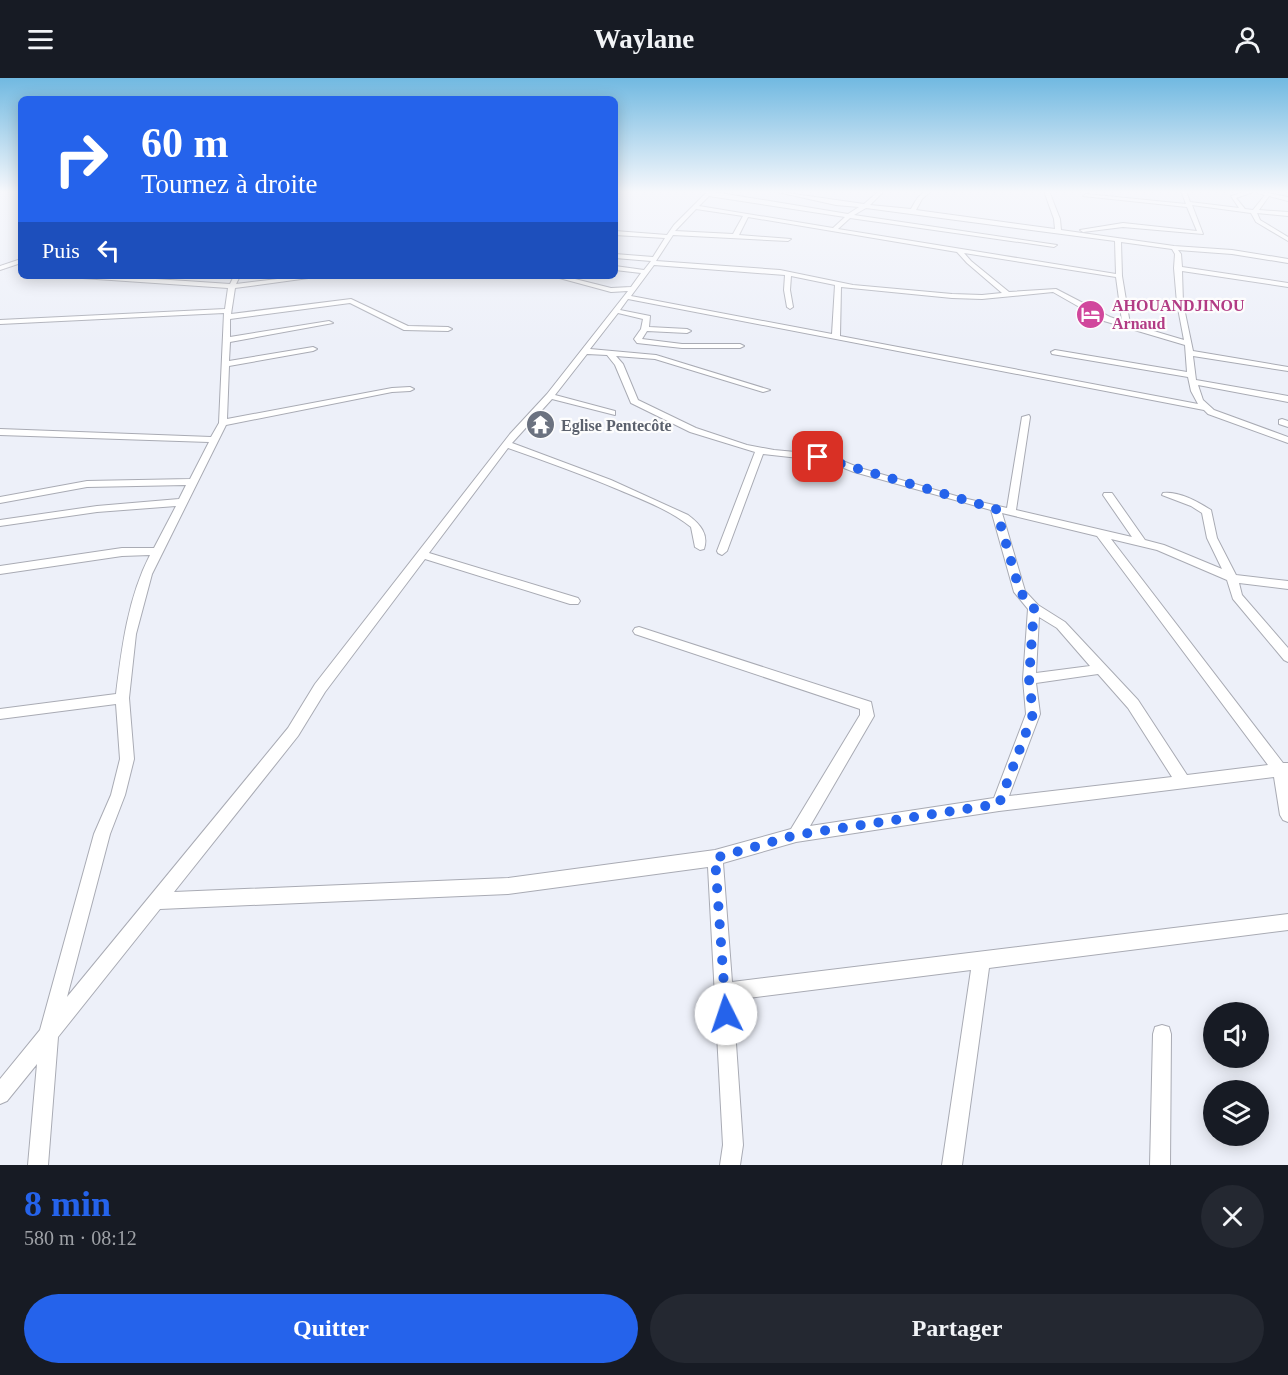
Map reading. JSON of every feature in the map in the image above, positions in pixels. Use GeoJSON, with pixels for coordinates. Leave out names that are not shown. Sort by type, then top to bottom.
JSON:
{"type":"FeatureCollection","features":[{"type":"Feature","properties":{"kind":"street"},"geometry":{"type":"LineString","coordinates":[[0,1094],[293,732],[320,688],[508,445],[550,396],[616,311],[625,293],[651,265],[667,242]]}},
{"type":"Feature","properties":{"kind":"street"},"geometry":{"type":"LineString","coordinates":[[913,242],[1119,276]]}},
{"type":"Feature","properties":{"kind":"street"},"geometry":{"type":"LineString","coordinates":[[1032,242],[1054,245]]}},
{"type":"Feature","properties":{"kind":"street"},"geometry":{"type":"LineString","coordinates":[[1118,242],[1119,276],[1126,324]]}},
{"type":"Feature","properties":{"kind":"street"},"geometry":{"type":"LineString","coordinates":[[1135,242],[1288,261]]}},
{"type":"Feature","properties":{"kind":"street"},"geometry":{"type":"LineString","coordinates":[[1189,249],[1194,242]]}},
{"type":"Feature","properties":{"kind":"street"},"geometry":{"type":"LineString","coordinates":[[1174,248],[1178,254],[1180,303],[1193,379],[1204,408]]}},
{"type":"Feature","properties":{"kind":"street"},"geometry":{"type":"LineString","coordinates":[[959,250],[969,262],[1007,294]]}},
{"type":"Feature","properties":{"kind":"street"},"geometry":{"type":"LineString","coordinates":[[618,257],[651,265]]}},
{"type":"Feature","properties":{"kind":"street"},"geometry":{"type":"LineString","coordinates":[[0,269],[18,262]]}},
{"type":"Feature","properties":{"kind":"street"},"geometry":{"type":"LineString","coordinates":[[618,268],[651,265],[788,274],[838,285],[952,296],[1054,291],[1090,312],[1189,348],[1288,369]]}},
{"type":"Feature","properties":{"kind":"street"},"geometry":{"type":"LineString","coordinates":[[1177,268],[1288,285]]}},
{"type":"Feature","properties":{"kind":"street"},"geometry":{"type":"LineString","coordinates":[[0,269],[18,272]]}},
{"type":"Feature","properties":{"kind":"street"},"geometry":{"type":"LineString","coordinates":[[788,274],[787,290],[790,307]]}},
{"type":"Feature","properties":{"kind":"street"},"geometry":{"type":"LineString","coordinates":[[174,279],[235,281],[269,279]]}},
{"type":"Feature","properties":{"kind":"street"},"geometry":{"type":"LineString","coordinates":[[567,279],[836,339],[1204,408],[1288,440]]}},
{"type":"Feature","properties":{"kind":"street"},"geometry":{"type":"LineString","coordinates":[[38,1165],[49,1031],[102,834],[118,795],[127,759],[122,698],[130,633],[146,574],[223,423],[227,314],[235,281]]}},
{"type":"Feature","properties":{"kind":"street"},"geometry":{"type":"LineString","coordinates":[[836,339],[838,285]]}},
{"type":"Feature","properties":{"kind":"street"},"geometry":{"type":"LineString","coordinates":[[0,322],[227,314],[351,301],[407,328],[448,329]]}},
{"type":"Feature","properties":{"kind":"street"},"geometry":{"type":"LineString","coordinates":[[616,311],[645,317],[648,321],[638,340],[673,345],[740,346]]}},
{"type":"Feature","properties":{"kind":"street"},"geometry":{"type":"LineString","coordinates":[[227,340],[329,323]]}},
{"type":"Feature","properties":{"kind":"street"},"geometry":{"type":"LineString","coordinates":[[645,329],[687,331]]}},
{"type":"Feature","properties":{"kind":"street"},"geometry":{"type":"LineString","coordinates":[[226,364],[313,349]]}},
{"type":"Feature","properties":{"kind":"street"},"geometry":{"type":"LineString","coordinates":[[584,351],[656,357],[766,390]]}},
{"type":"Feature","properties":{"kind":"street"},"geometry":{"type":"LineString","coordinates":[[1055,352],[1288,399]]}},
{"type":"Feature","properties":{"kind":"street"},"geometry":{"type":"LineString","coordinates":[[610,354],[619,364],[634,401],[693,430],[760,450],[828,458],[894,482],[996,509],[1170,550],[1232,578],[1288,585]]}},
{"type":"Feature","properties":{"kind":"street"},"geometry":{"type":"LineString","coordinates":[[223,423],[392,390],[410,389]]}},
{"type":"Feature","properties":{"kind":"street"},"geometry":{"type":"LineString","coordinates":[[550,396],[612,413]]}},
{"type":"Feature","properties":{"kind":"street"},"geometry":{"type":"LineString","coordinates":[[1011,512],[1026,417]]}},
{"type":"Feature","properties":{"kind":"street"},"geometry":{"type":"LineString","coordinates":[[0,432],[215,440]]}},
{"type":"Feature","properties":{"kind":"street"},"geometry":{"type":"LineString","coordinates":[[508,445],[651,499],[690,519],[697,526],[700,547]]}},
{"type":"Feature","properties":{"kind":"street"},"geometry":{"type":"LineString","coordinates":[[722,551],[760,450]]}},
{"type":"Feature","properties":{"kind":"street"},"geometry":{"type":"LineString","coordinates":[[0,500],[87,484],[192,482]]}},
{"type":"Feature","properties":{"kind":"street"},"geometry":{"type":"LineString","coordinates":[[1108,495],[1140,542]]}},
{"type":"Feature","properties":{"kind":"street"},"geometry":{"type":"LineString","coordinates":[[1167,495],[1195,504],[1207,512],[1212,538],[1232,578],[1237,596],[1287,654]]}},
{"type":"Feature","properties":{"kind":"street"},"geometry":{"type":"LineString","coordinates":[[0,523],[97,509],[182,502]]}},
{"type":"Feature","properties":{"kind":"street"},"geometry":{"type":"LineString","coordinates":[[996,509],[1020,592],[1034,608],[1061,625],[1133,704],[1184,783]]}},
{"type":"Feature","properties":{"kind":"street"},"geometry":{"type":"LineString","coordinates":[[1101,533],[1284,769],[1288,815]]}},
{"type":"Feature","properties":{"kind":"street"},"geometry":{"type":"LineString","coordinates":[[0,570],[122,552],[158,551]]}},
{"type":"Feature","properties":{"kind":"street"},"geometry":{"type":"LineString","coordinates":[[423,555],[574,601]]}},
{"type":"Feature","properties":{"kind":"street"},"geometry":{"type":"LineString","coordinates":[[999,804],[1033,714],[1029,679],[1034,608]]}},
{"type":"Feature","properties":{"kind":"street"},"geometry":{"type":"LineString","coordinates":[[639,631],[866,706],[867,716],[796,835]]}},
{"type":"Feature","properties":{"kind":"street"},"geometry":{"type":"LineString","coordinates":[[1029,679],[1102,669]]}},
{"type":"Feature","properties":{"kind":"street"},"geometry":{"type":"LineString","coordinates":[[0,714],[122,698]]}},
{"type":"Feature","properties":{"kind":"street"},"geometry":{"type":"LineString","coordinates":[[155,901],[508,886],[715,858],[796,835],[999,804],[1284,769]]}},
{"type":"Feature","properties":{"kind":"street"},"geometry":{"type":"LineString","coordinates":[[715,858],[733,1145],[730,1165]]}},
{"type":"Feature","properties":{"kind":"street"},"geometry":{"type":"LineString","coordinates":[[725,992],[1288,922]]}},
{"type":"Feature","properties":{"kind":"street"},"geometry":{"type":"LineString","coordinates":[[952,1165],[981,961]]}},
{"type":"Feature","properties":{"kind":"street"},"geometry":{"type":"LineString","coordinates":[[1160,1165],[1162,1034]]}},
{"type":"Feature","properties":{"kind":"place","name":"AHOUANDJINOU Arnaud"},"geometry":{"type":"Point","coordinates":[1091,314]}},
{"type":"Feature","properties":{"kind":"place","name":"Eglise Pentecôte"},"geometry":{"type":"Point","coordinates":[540,425]}},
{"type":"Feature","properties":{"kind":"route"},"geometry":{"type":"LineString","coordinates":[[726,1014],[715,858],[796,835],[999,804],[1029,730],[1033,714],[1029,679],[1034,608],[1020,592],[996,509],[894,482],[828,458],[818,457]]}}]}
